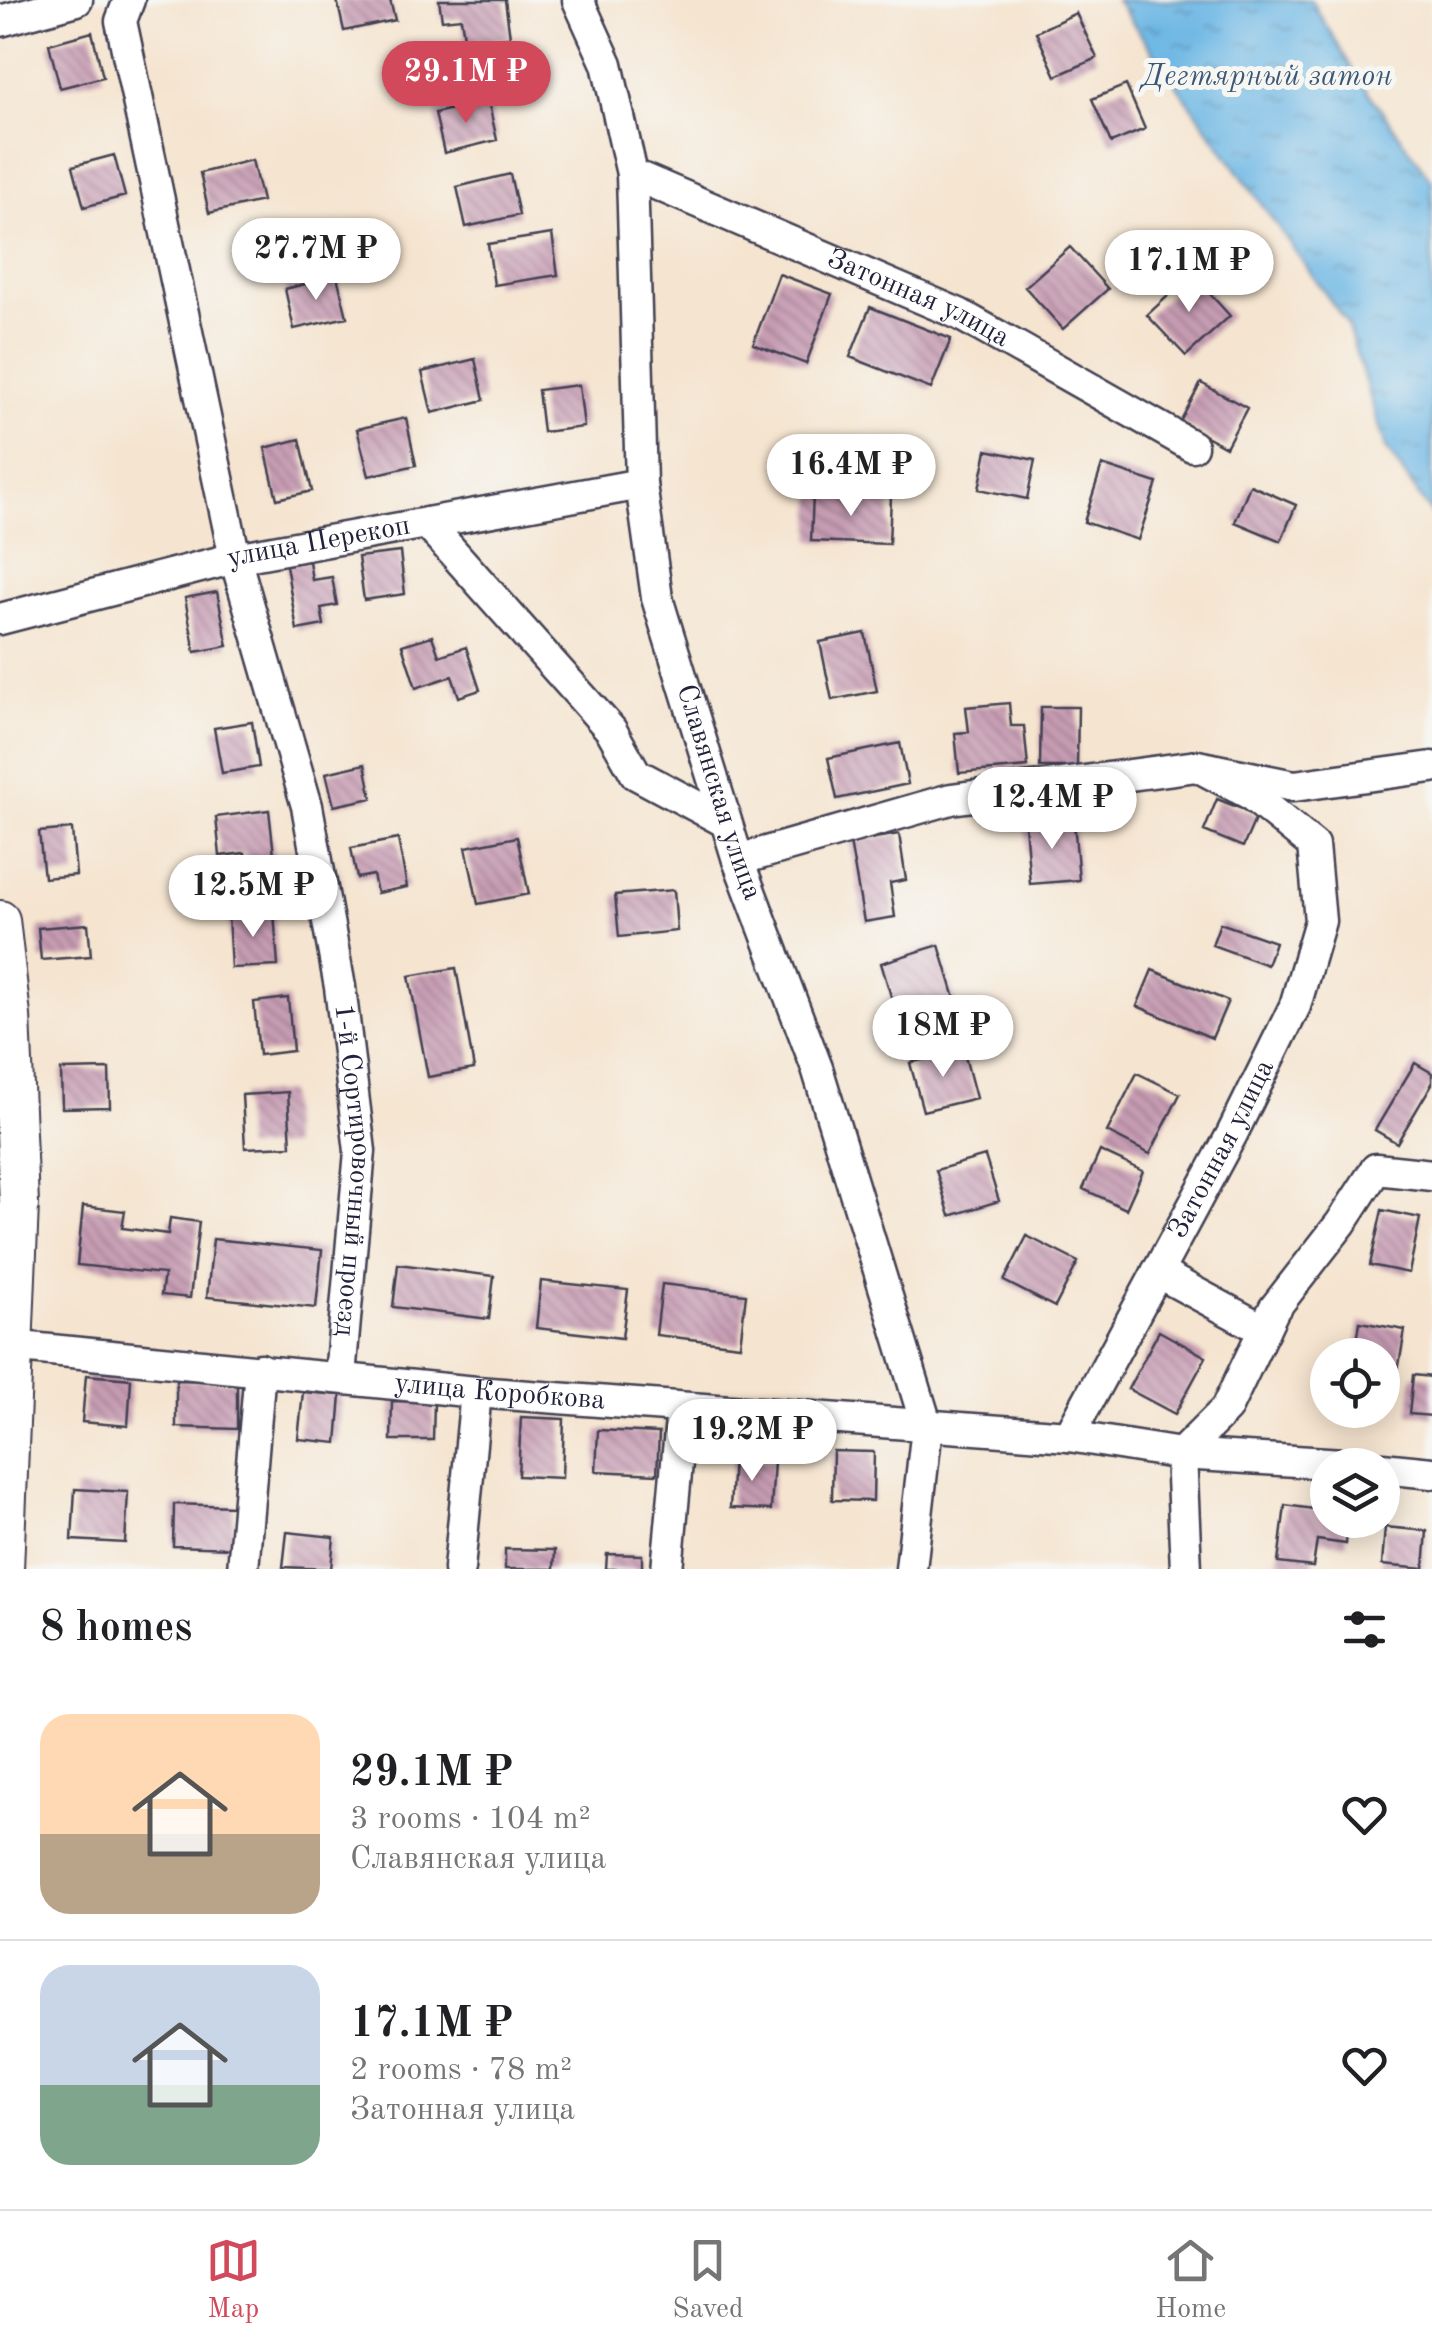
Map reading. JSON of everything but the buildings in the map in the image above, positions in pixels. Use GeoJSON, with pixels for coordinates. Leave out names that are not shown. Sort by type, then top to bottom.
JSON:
{"type":"FeatureCollection","features":[{"type":"Feature","properties":{"kind":"main road"},"geometry":{"type":"LineString","coordinates":[[0,920],[11,1016],[19,1204],[7,1345],[4,1569]]}},
{"type":"Feature","properties":{"kind":"street"},"geometry":{"type":"LineString","coordinates":[[0,21],[78,0]]}},
{"type":"Feature","properties":{"kind":"street","name":"1-й Сортировочный проезд"},"geometry":{"type":"LineString","coordinates":[[129,0],[121,21],[235,558],[307,806],[344,1023],[360,1151],[340,1376]]}},
{"type":"Feature","properties":{"kind":"street","name":"Славянская улица"},"geometry":{"type":"LineString","coordinates":[[578,0],[608,64],[632,174],[642,484],[658,598],[738,860],[817,1068],[928,1427],[912,1569]]}},
{"type":"Feature","properties":{"kind":"street","name":"Затонная улица"},"geometry":{"type":"LineString","coordinates":[[632,174],[958,314],[1192,446]]}},
{"type":"Feature","properties":{"kind":"street","name":"улица Перекоп"},"geometry":{"type":"LineString","coordinates":[[0,620],[235,558],[642,484]]}},
{"type":"Feature","properties":{"kind":"street"},"geometry":{"type":"LineString","coordinates":[[426,523],[611,730],[636,774],[726,822]]}},
{"type":"Feature","properties":{"kind":"street"},"geometry":{"type":"LineString","coordinates":[[738,860],[952,799],[1197,766],[1294,786],[1432,767]]}},
{"type":"Feature","properties":{"kind":"street","name":"Затонная улица"},"geometry":{"type":"LineString","coordinates":[[1069,1436],[1232,1134],[1294,1006],[1320,921],[1313,844],[1250,794],[1197,766]]}},
{"type":"Feature","properties":{"kind":"street"},"geometry":{"type":"LineString","coordinates":[[1186,1569],[1181,1454],[1226,1408],[1274,1309],[1340,1223],[1376,1168],[1432,1175]]}},
{"type":"Feature","properties":{"kind":"street"},"geometry":{"type":"LineString","coordinates":[[1157,1272],[1264,1330]]}},
{"type":"Feature","properties":{"kind":"street","name":"улица Коробкова"},"geometry":{"type":"LineString","coordinates":[[7,1345],[476,1392],[1069,1436],[1181,1454],[1310,1462]]}},
{"type":"Feature","properties":{"kind":"street"},"geometry":{"type":"LineString","coordinates":[[243,1569],[260,1369]]}},
{"type":"Feature","properties":{"kind":"street"},"geometry":{"type":"LineString","coordinates":[[459,1569],[476,1392]]}},
{"type":"Feature","properties":{"kind":"street"},"geometry":{"type":"LineString","coordinates":[[667,1569],[682,1409]]}},
{"type":"Feature","properties":{"kind":"street"},"geometry":{"type":"LineString","coordinates":[[1400,1470],[1432,1474]]}},
{"type":"Feature","properties":{"kind":"water","name":"Дегтярный затон"},"geometry":{"type":"Polygon","coordinates":[[[1116,0],[1311,0],[1354,72],[1432,181],[1432,515],[1386,448],[1347,324],[1116,0]]]}}]}
